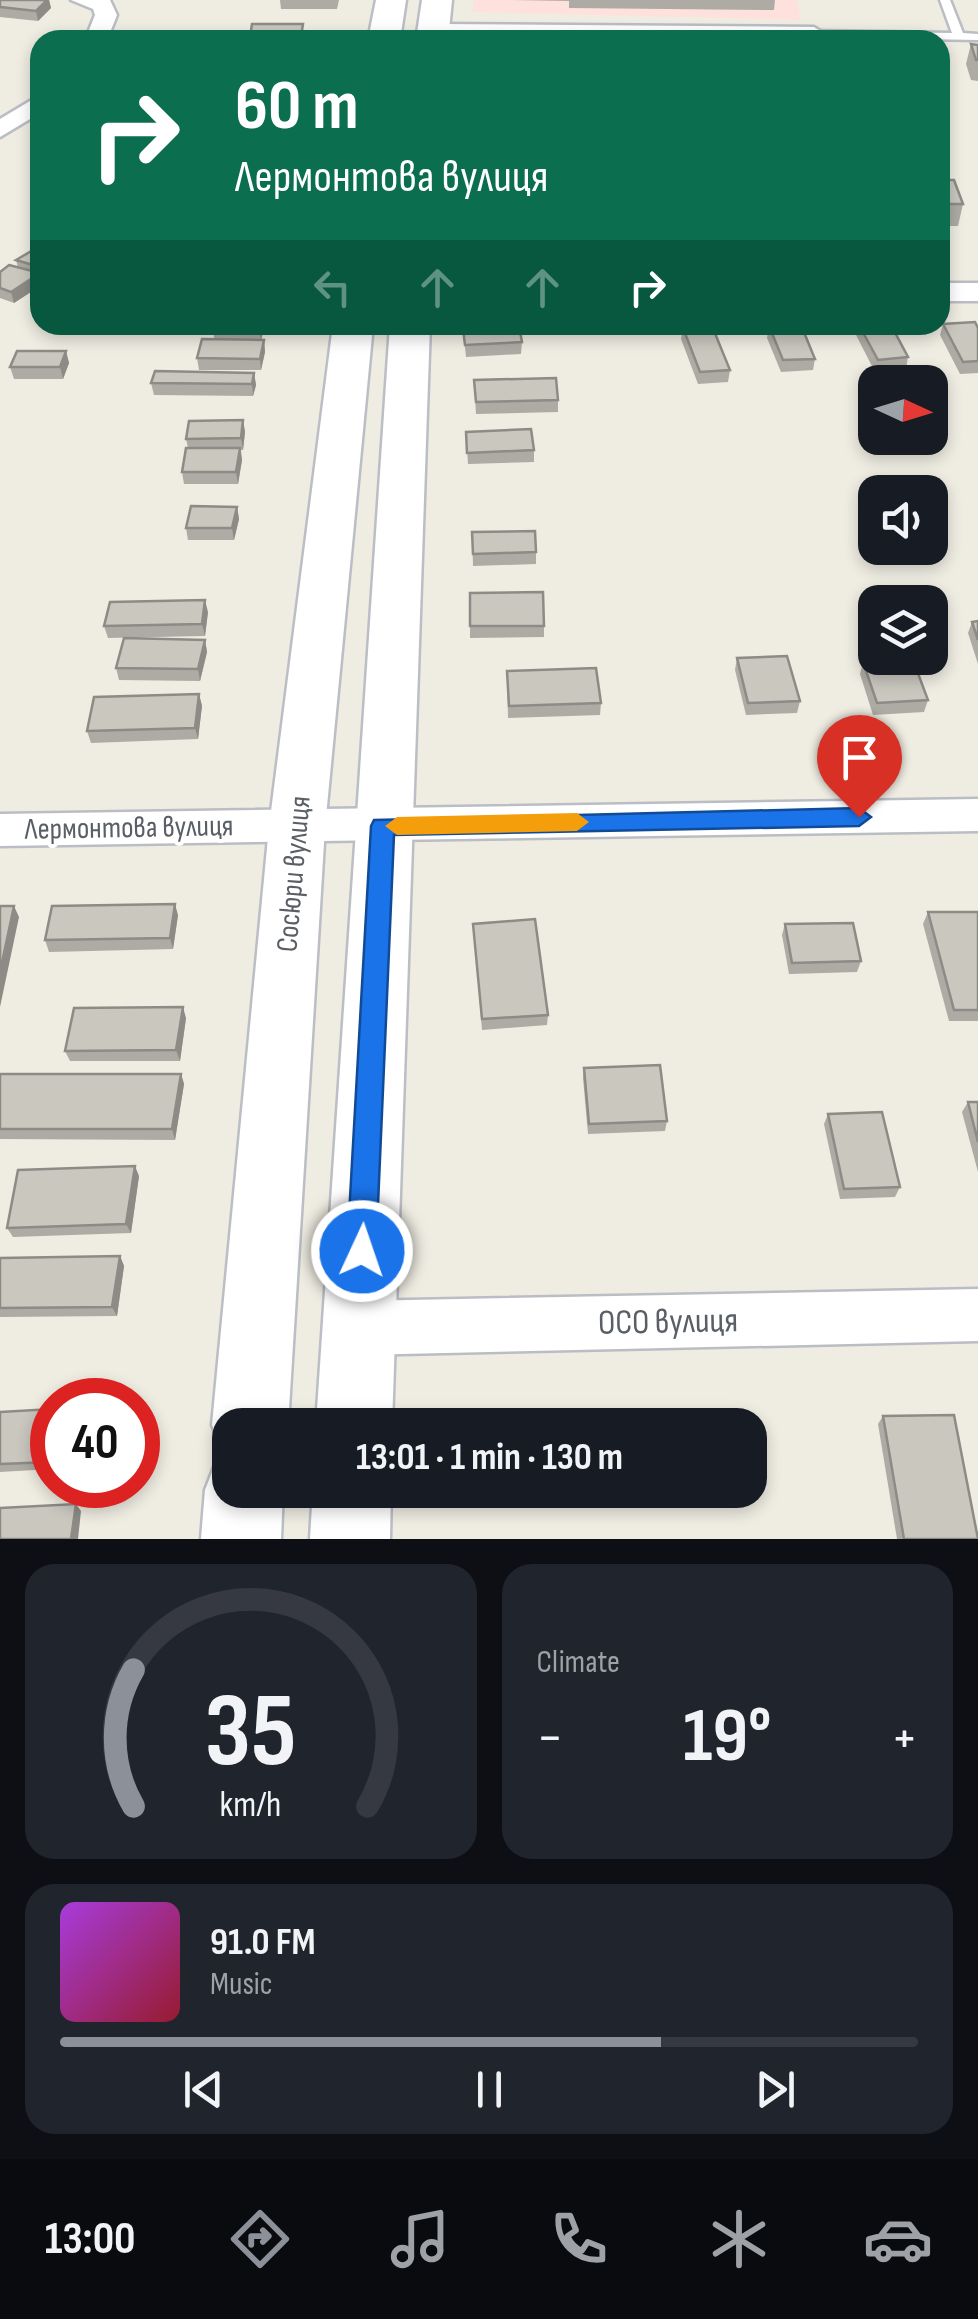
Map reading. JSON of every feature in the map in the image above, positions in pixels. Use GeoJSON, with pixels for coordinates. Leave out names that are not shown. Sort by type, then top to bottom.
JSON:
{"type":"FeatureCollection","features":[{"type":"Feature","properties":{"kind":"street"},"geometry":{"type":"LineString","coordinates":[[82,0],[102,5],[106,15],[100,30]]}},
{"type":"Feature","properties":{"kind":"street"},"geometry":{"type":"LineString","coordinates":[[386,30],[391,0]]}},
{"type":"Feature","properties":{"kind":"street"},"geometry":{"type":"LineString","coordinates":[[433,30],[437,0]]}},
{"type":"Feature","properties":{"kind":"street"},"geometry":{"type":"LineString","coordinates":[[0,130],[30,109]]}},
{"type":"Feature","properties":{"kind":"street"},"geometry":{"type":"LineString","coordinates":[[950,292],[978,292]]}},
{"type":"Feature","properties":{"kind":"street","name":"Сосюри вулиця"},"geometry":{"type":"LineString","coordinates":[[251,1408],[297,827],[351,335]]}},
{"type":"Feature","properties":{"kind":"street"},"geometry":{"type":"LineString","coordinates":[[355,1408],[409,335]]}},
{"type":"Feature","properties":{"kind":"street","name":"Лермонтова вулиця"},"geometry":{"type":"LineString","coordinates":[[0,830],[978,814]]}},
{"type":"Feature","properties":{"kind":"street","name":"ОСО вулиця"},"geometry":{"type":"LineString","coordinates":[[358,1328],[978,1315]]}},
{"type":"Feature","properties":{"kind":"street"},"geometry":{"type":"LineString","coordinates":[[240,1539],[243,1508]]}},
{"type":"Feature","properties":{"kind":"street"},"geometry":{"type":"LineString","coordinates":[[350,1539],[351,1508]]}},
{"type":"Feature","properties":{"kind":"lane"},"geometry":{"type":"LineString","coordinates":[[945,0],[960,36]]}},
{"type":"Feature","properties":{"kind":"lane"},"geometry":{"type":"LineString","coordinates":[[950,36],[978,37]]}},
{"type":"Feature","properties":{"kind":"shaded area"},"geometry":{"type":"Polygon","coordinates":[[[474,0],[797,0],[801,20],[472,12],[474,0]]]}},
{"type":"Feature","properties":{"kind":"building"},"geometry":{"type":"Polygon","coordinates":[[[0,0],[47,0],[36,11],[0,7],[0,0]]]}},
{"type":"Feature","properties":{"kind":"building"},"geometry":{"type":"Polygon","coordinates":[[[252,24],[303,24],[302,30],[251,30],[252,24]]]}},
{"type":"Feature","properties":{"kind":"building"},"geometry":{"type":"Polygon","coordinates":[[[971,44],[978,45],[978,60],[976,60],[971,44]]]}},
{"type":"Feature","properties":{"kind":"building"},"geometry":{"type":"Polygon","coordinates":[[[950,180],[954,180],[963,204],[950,204],[950,180]]]}},
{"type":"Feature","properties":{"kind":"building"},"geometry":{"type":"Polygon","coordinates":[[[30,252],[30,264],[16,260],[30,252]]]}},
{"type":"Feature","properties":{"kind":"building"},"geometry":{"type":"Polygon","coordinates":[[[9,265],[30,270],[30,280],[11,292],[0,288],[0,272],[9,265]]]}},
{"type":"Feature","properties":{"kind":"building"},"geometry":{"type":"Polygon","coordinates":[[[975,322],[978,361],[963,362],[949,335],[950,324],[975,322]]]}},
{"type":"Feature","properties":{"kind":"building"},"geometry":{"type":"Polygon","coordinates":[[[464,335],[521,335],[522,342],[465,345],[464,335]]]}},
{"type":"Feature","properties":{"kind":"building"},"geometry":{"type":"Polygon","coordinates":[[[686,335],[716,335],[730,370],[700,372],[686,335]]]}},
{"type":"Feature","properties":{"kind":"building"},"geometry":{"type":"Polygon","coordinates":[[[773,335],[805,335],[815,359],[783,360],[773,335]]]}},
{"type":"Feature","properties":{"kind":"building"},"geometry":{"type":"Polygon","coordinates":[[[864,335],[896,335],[908,357],[878,360],[864,335]]]}},
{"type":"Feature","properties":{"kind":"building"},"geometry":{"type":"Polygon","coordinates":[[[202,339],[264,340],[260,359],[197,358],[202,339]]]}},
{"type":"Feature","properties":{"kind":"building"},"geometry":{"type":"Polygon","coordinates":[[[17,351],[66,351],[60,367],[10,367],[17,351]]]}},
{"type":"Feature","properties":{"kind":"building"},"geometry":{"type":"Polygon","coordinates":[[[155,371],[254,373],[252,384],[151,383],[155,371]]]}},
{"type":"Feature","properties":{"kind":"building"},"geometry":{"type":"Polygon","coordinates":[[[556,378],[558,400],[476,402],[474,380],[556,378]]]}},
{"type":"Feature","properties":{"kind":"building"},"geometry":{"type":"Polygon","coordinates":[[[243,420],[241,438],[186,439],[189,421],[243,420]]]}},
{"type":"Feature","properties":{"kind":"building"},"geometry":{"type":"Polygon","coordinates":[[[531,429],[534,450],[467,453],[466,432],[531,429]]]}},
{"type":"Feature","properties":{"kind":"building"},"geometry":{"type":"Polygon","coordinates":[[[186,448],[240,448],[236,472],[182,472],[186,448]]]}},
{"type":"Feature","properties":{"kind":"building"},"geometry":{"type":"Polygon","coordinates":[[[191,506],[237,507],[232,528],[186,528],[191,506]]]}},
{"type":"Feature","properties":{"kind":"building"},"geometry":{"type":"Polygon","coordinates":[[[535,531],[536,552],[473,554],[472,532],[535,531]]]}},
{"type":"Feature","properties":{"kind":"building"},"geometry":{"type":"Polygon","coordinates":[[[543,592],[544,626],[470,626],[470,593],[543,592]]]}},
{"type":"Feature","properties":{"kind":"building"},"geometry":{"type":"Polygon","coordinates":[[[205,600],[202,624],[104,626],[110,602],[205,600]]]}},
{"type":"Feature","properties":{"kind":"building"},"geometry":{"type":"Polygon","coordinates":[[[124,638],[205,640],[198,669],[116,668],[124,638]]]}},
{"type":"Feature","properties":{"kind":"building"},"geometry":{"type":"Polygon","coordinates":[[[787,656],[800,701],[748,703],[737,658],[787,656]]]}},
{"type":"Feature","properties":{"kind":"building"},"geometry":{"type":"Polygon","coordinates":[[[596,668],[601,703],[509,706],[507,671],[596,668]]]}},
{"type":"Feature","properties":{"kind":"building"},"geometry":{"type":"Polygon","coordinates":[[[867,675],[919,675],[928,700],[877,703],[867,675]]]}},
{"type":"Feature","properties":{"kind":"building"},"geometry":{"type":"Polygon","coordinates":[[[199,694],[195,728],[87,731],[94,697],[199,694]]]}},
{"type":"Feature","properties":{"kind":"building"},"geometry":{"type":"Polygon","coordinates":[[[175,904],[170,938],[45,940],[52,906],[175,904]]]}},
{"type":"Feature","properties":{"kind":"building"},"geometry":{"type":"Polygon","coordinates":[[[0,906],[14,906],[0,972],[0,906]]]}},
{"type":"Feature","properties":{"kind":"building"},"geometry":{"type":"Polygon","coordinates":[[[928,912],[978,912],[978,1010],[954,1010],[928,912]]]}},
{"type":"Feature","properties":{"kind":"building"},"geometry":{"type":"Polygon","coordinates":[[[535,919],[548,1015],[482,1019],[473,924],[535,919]]]}},
{"type":"Feature","properties":{"kind":"building"},"geometry":{"type":"Polygon","coordinates":[[[853,923],[861,961],[792,963],[785,924],[853,923]]]}},
{"type":"Feature","properties":{"kind":"building"},"geometry":{"type":"Polygon","coordinates":[[[183,1007],[176,1050],[65,1051],[74,1008],[183,1007]]]}},
{"type":"Feature","properties":{"kind":"building"},"geometry":{"type":"Polygon","coordinates":[[[660,1065],[667,1121],[589,1124],[584,1068],[660,1065]]]}},
{"type":"Feature","properties":{"kind":"building"},"geometry":{"type":"Polygon","coordinates":[[[0,1074],[181,1074],[172,1129],[0,1129],[0,1074]]]}},
{"type":"Feature","properties":{"kind":"building"},"geometry":{"type":"Polygon","coordinates":[[[968,1102],[978,1102],[978,1142],[968,1102]]]}},
{"type":"Feature","properties":{"kind":"building"},"geometry":{"type":"Polygon","coordinates":[[[882,1112],[900,1187],[844,1189],[828,1114],[882,1112]]]}},
{"type":"Feature","properties":{"kind":"building"},"geometry":{"type":"Polygon","coordinates":[[[135,1166],[126,1224],[7,1228],[18,1170],[135,1166]]]}},
{"type":"Feature","properties":{"kind":"building"},"geometry":{"type":"Polygon","coordinates":[[[120,1256],[112,1307],[0,1308],[0,1258],[120,1256]]]}},
{"type":"Feature","properties":{"kind":"building"},"geometry":{"type":"Polygon","coordinates":[[[30,1410],[30,1463],[0,1464],[0,1412],[30,1410]]]}},
{"type":"Feature","properties":{"kind":"building"},"geometry":{"type":"Polygon","coordinates":[[[954,1415],[978,1539],[904,1539],[883,1416],[954,1415]]]}},
{"type":"Feature","properties":{"kind":"building"},"geometry":{"type":"Polygon","coordinates":[[[0,1508],[75,1508],[71,1539],[0,1539],[0,1508]]]}},
{"type":"Feature","properties":{"kind":"slow traffic"},"geometry":{"type":"LineString","coordinates":[[397,826],[577,822]]}},
{"type":"Feature","properties":{"kind":"route"},"geometry":{"type":"LineString","coordinates":[[362,1251],[383,826],[859,817]]}}]}
